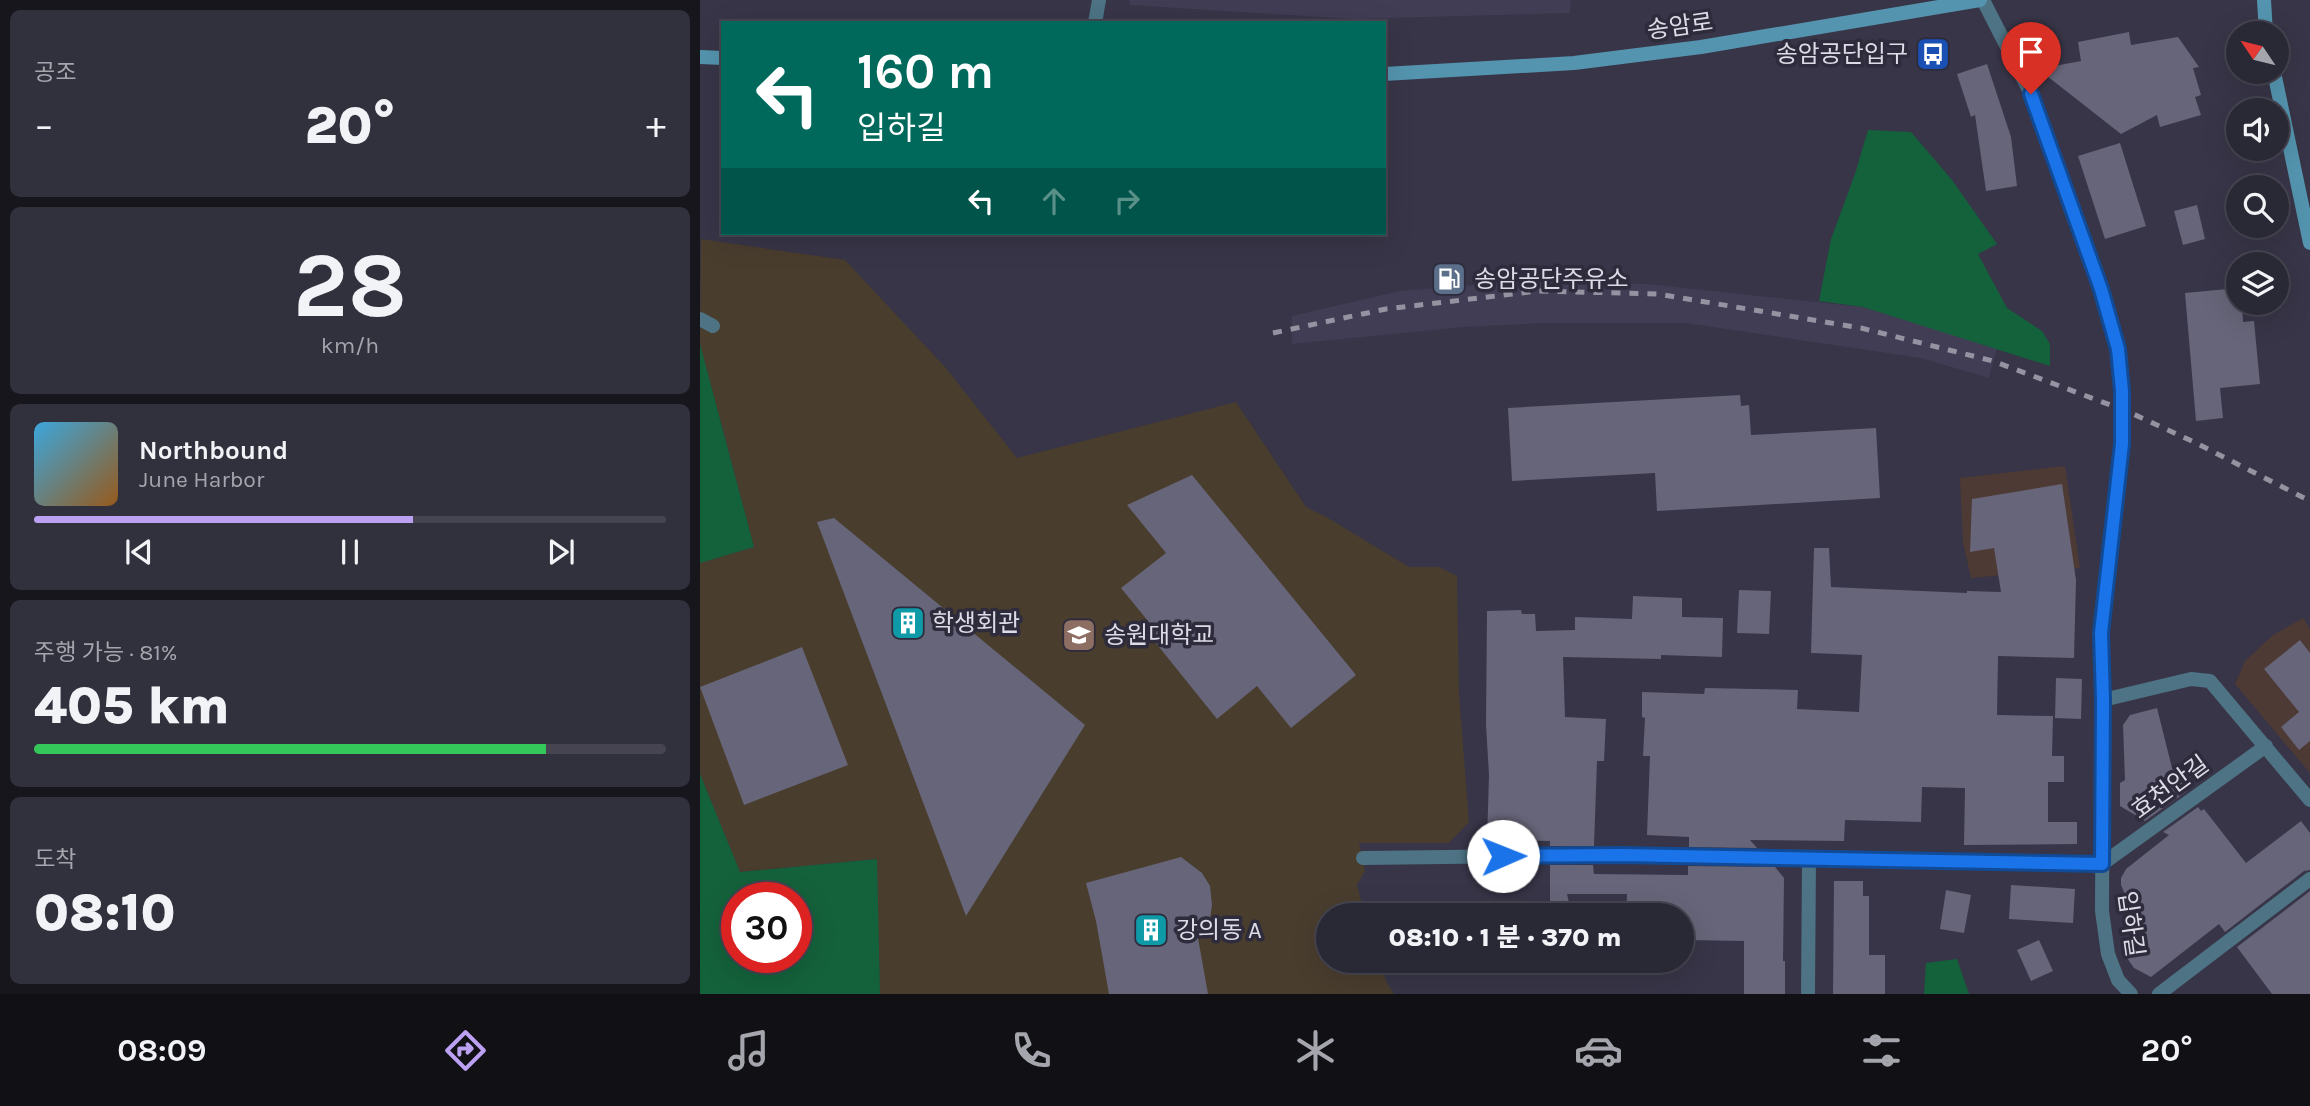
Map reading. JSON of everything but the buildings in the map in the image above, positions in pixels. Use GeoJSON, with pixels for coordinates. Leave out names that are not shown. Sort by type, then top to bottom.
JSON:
{"type":"FeatureCollection","features":[{"type":"Feature","properties":{"kind":"main road","name":"송암로"},"geometry":{"type":"LineString","coordinates":[[1386,74],[1574,63],[1701,47],[1981,0]]}},
{"type":"Feature","properties":{"kind":"main road"},"geometry":{"type":"LineString","coordinates":[[2264,0],[2265,21]]}},
{"type":"Feature","properties":{"kind":"main road"},"geometry":{"type":"LineString","coordinates":[[700,57],[721,58]]}},
{"type":"Feature","properties":{"kind":"main road"},"geometry":{"type":"LineString","coordinates":[[2277,84],[2310,243]]}},
{"type":"Feature","properties":{"kind":"street"},"geometry":{"type":"LineString","coordinates":[[1096,21],[1100,0]]}},
{"type":"Feature","properties":{"kind":"street","name":"입하길"},"geometry":{"type":"LineString","coordinates":[[1981,0],[2031,94],[2101,289],[2118,349],[2122,391],[2122,444],[2101,633],[2102,911],[2108,954],[2118,980],[2131,994]]}},
{"type":"Feature","properties":{"kind":"street"},"geometry":{"type":"LineString","coordinates":[[2103,700],[2192,679],[2210,681],[2310,800]]}},
{"type":"Feature","properties":{"kind":"street","name":"효천안길"},"geometry":{"type":"LineString","coordinates":[[2102,864],[2266,746]]}},
{"type":"Feature","properties":{"kind":"street"},"geometry":{"type":"LineString","coordinates":[[1363,858],[1622,855],[2102,864]]}},
{"type":"Feature","properties":{"kind":"street"},"geometry":{"type":"LineString","coordinates":[[1808,994],[1809,858]]}},
{"type":"Feature","properties":{"kind":"street"},"geometry":{"type":"LineString","coordinates":[[2159,994],[2310,879]]}},
{"type":"Feature","properties":{"kind":"shaded area"},"geometry":{"type":"Polygon","coordinates":[[[1129,0],[1571,0],[1570,13],[1354,19],[1130,5],[1129,0]]]}},
{"type":"Feature","properties":{"kind":"shaded area","name":"송원대학교"},"geometry":{"type":"Polygon","coordinates":[[[701,239],[845,260],[945,367],[1017,458],[1236,402],[1306,507],[1409,567],[1439,567],[1457,576],[1459,694],[1469,822],[1449,843],[1359,843],[1365,871],[1357,885],[1362,903],[1316,903],[1316,973],[1383,973],[1394,994],[880,994],[876,859],[740,872],[700,774],[700,563],[754,547],[700,344],[701,239]]]}},
{"type":"Feature","properties":{"kind":"shaded area"},"geometry":{"type":"Polygon","coordinates":[[[1526,281],[1647,284],[1863,307],[1997,348],[1989,378],[1921,358],[1686,323],[1544,323],[1463,327],[1292,344],[1292,316],[1400,291],[1526,281]]]}},
{"type":"Feature","properties":{"kind":"shaded area"},"geometry":{"type":"Polygon","coordinates":[[[2065,466],[2080,568],[1971,578],[1963,542],[1960,478],[2065,466]]]}},
{"type":"Feature","properties":{"kind":"shaded area"},"geometry":{"type":"Polygon","coordinates":[[[2303,618],[2310,629],[2310,773],[2235,684],[2245,661],[2273,635],[2303,618]]]}},
{"type":"Feature","properties":{"kind":"green space"},"geometry":{"type":"Polygon","coordinates":[[[1868,130],[1911,132],[1952,180],[1997,244],[1978,254],[2007,308],[2042,331],[2050,344],[2050,366],[1863,307],[1819,301],[1831,239],[1868,130]]]}},
{"type":"Feature","properties":{"kind":"green space"},"geometry":{"type":"Polygon","coordinates":[[[700,344],[754,547],[700,563],[700,344]]]}},
{"type":"Feature","properties":{"kind":"green space"},"geometry":{"type":"Polygon","coordinates":[[[700,774],[740,872],[877,859],[880,994],[700,994],[700,774]]]}},
{"type":"Feature","properties":{"kind":"green space"},"geometry":{"type":"Polygon","coordinates":[[[1957,959],[1969,994],[1924,994],[1926,963],[1957,959]]]}},
{"type":"Feature","properties":{"kind":"railway"},"geometry":{"type":"LineString","coordinates":[[1273,333],[1386,309],[1538,291],[1658,294],[1861,328],[1993,361],[2129,412],[2310,501]]}},
{"type":"Feature","properties":{"kind":"place","name":"송암공단입구"},"geometry":{"type":"Point","coordinates":[1933,54]}},
{"type":"Feature","properties":{"kind":"place","name":"송암공단주유소"},"geometry":{"type":"Point","coordinates":[1449,279]}},
{"type":"Feature","properties":{"kind":"place","name":"학생회관"},"geometry":{"type":"Point","coordinates":[908,623]}},
{"type":"Feature","properties":{"kind":"place","name":"송원대학교"},"geometry":{"type":"Point","coordinates":[1079,635]}},
{"type":"Feature","properties":{"kind":"place","name":"강의동 A"},"geometry":{"type":"Point","coordinates":[1151,930]}},
{"type":"Feature","properties":{"kind":"route"},"geometry":{"type":"LineString","coordinates":[[1503,856],[1622,855],[2102,864],[2101,633],[2122,444],[2122,391],[2118,349],[2101,289],[2031,94]]}}]}
